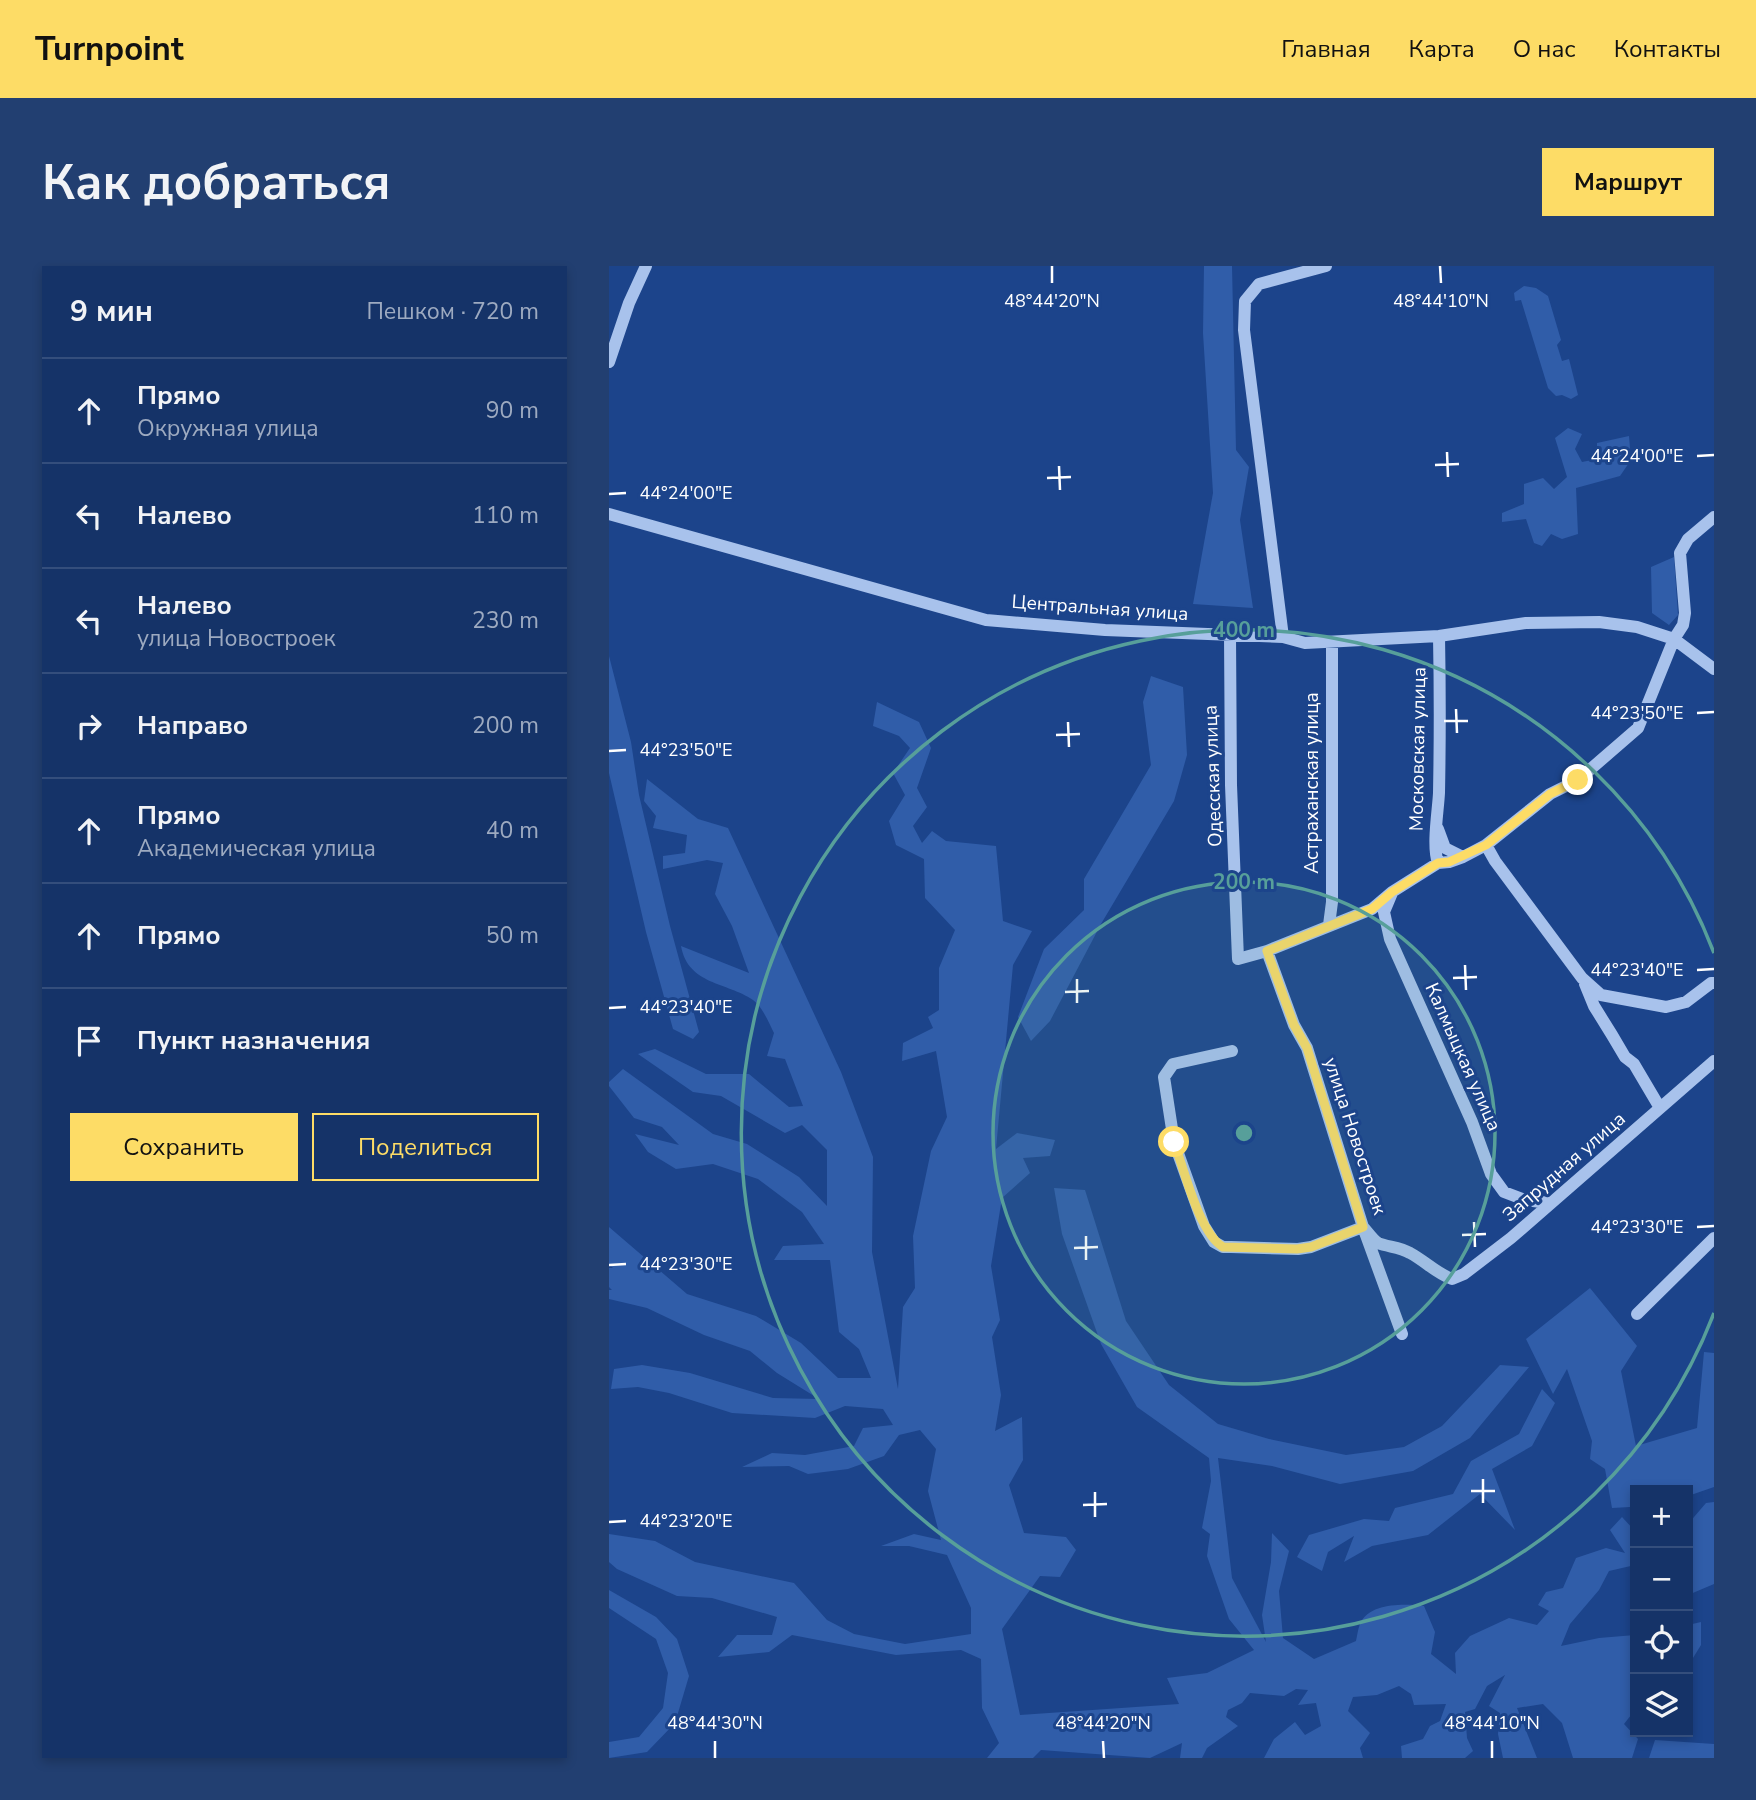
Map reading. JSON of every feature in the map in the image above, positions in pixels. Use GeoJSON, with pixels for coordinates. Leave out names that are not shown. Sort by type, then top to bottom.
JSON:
{"type":"FeatureCollection","features":[{"type":"Feature","properties":{"kind":"street"},"geometry":{"type":"LineString","coordinates":[[609,362],[629,303],[646,266]]}},
{"type":"Feature","properties":{"kind":"street"},"geometry":{"type":"LineString","coordinates":[[1283,637],[1244,330],[1245,301],[1259,284],[1327,266]]}},
{"type":"Feature","properties":{"kind":"street","name":"Центральная улица"},"geometry":{"type":"LineString","coordinates":[[609,514],[986,620],[1105,630],[1283,637],[1305,643],[1439,636],[1526,622],[1599,622],[1637,627],[1674,639],[1714,668]]}},
{"type":"Feature","properties":{"kind":"street"},"geometry":{"type":"LineString","coordinates":[[1267,951],[1372,909],[1392,892],[1438,863],[1463,857],[1486,845],[1550,794],[1578,780],[1638,728],[1674,639],[1683,625],[1685,612],[1680,553],[1688,539],[1714,517]]}},
{"type":"Feature","properties":{"kind":"street","name":"Одесская улица"},"geometry":{"type":"LineString","coordinates":[[1230,635],[1231,785],[1238,959],[1267,951]]}},
{"type":"Feature","properties":{"kind":"street","name":"Московская улица"},"geometry":{"type":"LineString","coordinates":[[1438,863],[1435,846],[1438,829],[1441,728],[1439,636]]}},
{"type":"Feature","properties":{"kind":"street","name":"Астраханская улица"},"geometry":{"type":"LineString","coordinates":[[1329,925],[1332,902],[1332,642]]}},
{"type":"Feature","properties":{"kind":"street"},"geometry":{"type":"LineString","coordinates":[[1438,829],[1445,848],[1463,857]]}},
{"type":"Feature","properties":{"kind":"street"},"geometry":{"type":"LineString","coordinates":[[1486,845],[1582,978],[1601,995],[1666,1007],[1686,1002],[1714,983]]}},
{"type":"Feature","properties":{"kind":"street","name":"Калмыцкая улица"},"geometry":{"type":"LineString","coordinates":[[1392,892],[1384,912],[1390,939],[1472,1122],[1491,1174],[1504,1192],[1525,1200],[1549,1203]]}},
{"type":"Feature","properties":{"kind":"street","name":"улица Новостроек"},"geometry":{"type":"LineString","coordinates":[[1267,951],[1294,1025],[1307,1048],[1363,1227],[1402,1334]]}},
{"type":"Feature","properties":{"kind":"street"},"geometry":{"type":"LineString","coordinates":[[1582,978],[1606,1026],[1661,1108]]}},
{"type":"Feature","properties":{"kind":"street"},"geometry":{"type":"LineString","coordinates":[[1232,1051],[1173,1064],[1164,1077],[1174,1142],[1204,1226],[1214,1242],[1223,1247],[1297,1249],[1311,1247],[1363,1227]]}},
{"type":"Feature","properties":{"kind":"street","name":"Запрудная улица"},"geometry":{"type":"LineString","coordinates":[[1363,1227],[1377,1242],[1408,1251],[1426,1261],[1441,1275],[1452,1279],[1464,1274],[1511,1238],[1714,1061]]}},
{"type":"Feature","properties":{"kind":"street"},"geometry":{"type":"LineString","coordinates":[[1637,1314],[1714,1238]]}},
{"type":"Feature","properties":{"kind":"shaded area"},"geometry":{"type":"Polygon","coordinates":[[[1204,266],[1232,266],[1236,450],[1249,467],[1240,520],[1253,608],[1193,604],[1213,493],[1203,333],[1204,266]]]}},
{"type":"Feature","properties":{"kind":"shaded area"},"geometry":{"type":"Polygon","coordinates":[[[1524,286],[1536,288],[1548,296],[1561,340],[1557,345],[1562,361],[1569,359],[1578,395],[1571,399],[1562,395],[1556,396],[1548,388],[1521,300],[1515,301],[1514,293],[1524,286]]]}},
{"type":"Feature","properties":{"kind":"shaded area"},"geometry":{"type":"Polygon","coordinates":[[[1568,428],[1582,434],[1575,449],[1582,462],[1597,459],[1597,443],[1629,436],[1631,460],[1620,476],[1576,488],[1578,534],[1562,539],[1551,534],[1542,546],[1534,543],[1526,519],[1502,522],[1502,513],[1524,504],[1524,484],[1543,478],[1554,489],[1567,477],[1555,438],[1568,428]]]}},
{"type":"Feature","properties":{"kind":"shaded area"},"geometry":{"type":"Polygon","coordinates":[[[1674,557],[1678,615],[1669,625],[1652,613],[1651,567],[1674,557]]]}},
{"type":"Feature","properties":{"kind":"shaded area"},"geometry":{"type":"Polygon","coordinates":[[[609,656],[631,742],[639,795],[670,926],[699,1032],[693,1039],[673,1029],[646,932],[609,773],[609,656]]]}},
{"type":"Feature","properties":{"kind":"shaded area"},"geometry":{"type":"Polygon","coordinates":[[[1151,676],[1183,687],[1187,755],[1174,801],[1101,924],[1050,1021],[1031,1041],[1018,1017],[1044,949],[1084,910],[1084,879],[1151,765],[1143,702],[1151,676]]]}},
{"type":"Feature","properties":{"kind":"shaded area"},"geometry":{"type":"Polygon","coordinates":[[[877,702],[919,722],[931,748],[917,788],[927,807],[913,826],[922,843],[932,831],[946,841],[996,846],[1003,921],[1032,931],[1013,965],[996,1149],[1017,1133],[1055,1140],[1050,1156],[1023,1158],[1030,1173],[1002,1198],[991,1266],[1000,1320],[992,1337],[1001,1395],[995,1431],[1022,1417],[1023,1460],[1009,1485],[1024,1533],[1066,1537],[1076,1550],[1060,1577],[1040,1576],[1002,1629],[1020,1715],[1179,1704],[1167,1678],[1207,1673],[1254,1650],[1229,1619],[1207,1556],[1210,1534],[1202,1528],[1211,1481],[1209,1458],[1137,1407],[1101,1344],[1062,1234],[1054,1188],[1085,1190],[1126,1321],[1169,1385],[1218,1424],[1269,1439],[1346,1455],[1404,1447],[1442,1426],[1500,1365],[1529,1367],[1470,1438],[1413,1471],[1340,1484],[1272,1466],[1218,1458],[1232,1578],[1266,1642],[1262,1615],[1271,1562],[1272,1533],[1289,1551],[1279,1591],[1283,1638],[1314,1659],[1356,1641],[1360,1624],[1365,1617],[1380,1608],[1424,1606],[1435,1632],[1431,1654],[1456,1674],[1455,1653],[1470,1636],[1509,1618],[1537,1625],[1549,1611],[1538,1605],[1546,1592],[1563,1588],[1576,1558],[1606,1548],[1625,1553],[1610,1530],[1622,1517],[1630,1526],[1630,1566],[1609,1571],[1599,1590],[1570,1624],[1561,1646],[1599,1638],[1630,1635],[1630,1716],[1624,1724],[1630,1730],[1630,1737],[1638,1739],[1632,1758],[1573,1758],[1562,1723],[1543,1704],[1517,1708],[1537,1758],[1503,1758],[1498,1734],[1500,1713],[1489,1706],[1505,1675],[1487,1686],[1475,1709],[1465,1712],[1467,1738],[1473,1751],[1465,1758],[1402,1758],[1401,1746],[1423,1739],[1430,1726],[1440,1721],[1446,1704],[1414,1705],[1411,1694],[1399,1686],[1377,1695],[1353,1697],[1348,1711],[1370,1733],[1360,1748],[1363,1758],[1264,1758],[1274,1739],[1295,1722],[1305,1735],[1321,1726],[1316,1703],[1298,1705],[1308,1690],[1296,1689],[1284,1696],[1250,1693],[1242,1703],[1228,1710],[1226,1717],[1238,1726],[1207,1748],[1202,1758],[1180,1758],[1182,1743],[1150,1758],[1041,1750],[1033,1758],[987,1758],[999,1743],[982,1708],[981,1659],[961,1650],[896,1655],[792,1635],[769,1652],[718,1657],[737,1635],[772,1635],[777,1617],[712,1598],[677,1596],[617,1569],[609,1562],[609,1534],[655,1541],[695,1562],[794,1583],[827,1620],[854,1634],[905,1644],[971,1634],[971,1608],[947,1555],[909,1546],[881,1546],[914,1534],[941,1540],[928,1491],[936,1449],[920,1430],[899,1435],[884,1456],[848,1469],[808,1474],[789,1466],[742,1467],[772,1453],[805,1455],[854,1446],[863,1428],[893,1425],[883,1409],[845,1406],[815,1418],[732,1413],[669,1393],[638,1387],[611,1389],[614,1369],[642,1365],[690,1373],[773,1398],[819,1399],[777,1373],[750,1351],[704,1335],[647,1308],[609,1299],[609,1290],[612,1290],[609,1287],[609,1268],[613,1268],[609,1264],[609,1227],[687,1294],[756,1316],[801,1343],[838,1378],[871,1378],[859,1349],[839,1332],[830,1260],[774,1260],[783,1246],[824,1244],[802,1212],[758,1179],[713,1164],[676,1169],[648,1152],[635,1134],[679,1145],[662,1127],[634,1118],[609,1086],[609,1082],[623,1069],[713,1134],[747,1144],[799,1177],[827,1206],[827,1150],[802,1125],[785,1133],[721,1096],[693,1092],[638,1054],[655,1049],[706,1074],[749,1074],[789,1107],[803,1106],[785,1059],[767,1056],[774,1033],[759,1006],[743,994],[700,975],[685,959],[681,946],[749,973],[732,926],[715,894],[723,863],[707,860],[663,869],[663,856],[685,853],[687,835],[653,828],[656,816],[644,801],[647,779],[698,819],[728,828],[841,1072],[873,1157],[872,1252],[898,1389],[903,1307],[915,1288],[913,1236],[931,1151],[947,1117],[936,1051],[902,1061],[903,1043],[933,1028],[928,1017],[939,1010],[939,968],[955,930],[925,898],[924,859],[896,845],[889,821],[905,795],[893,773],[910,748],[899,736],[873,726],[877,702]]]}},
{"type":"Feature","properties":{"kind":"shaded area"},"geometry":{"type":"Polygon","coordinates":[[[1590,1288],[1637,1346],[1621,1371],[1636,1446],[1697,1428],[1704,1352],[1714,1353],[1714,1487],[1693,1494],[1693,1485],[1630,1485],[1630,1507],[1612,1508],[1605,1469],[1590,1459],[1592,1441],[1567,1369],[1553,1394],[1526,1339],[1590,1288]]]}},
{"type":"Feature","properties":{"kind":"shaded area"},"geometry":{"type":"Polygon","coordinates":[[[1542,1389],[1555,1403],[1532,1446],[1492,1469],[1515,1530],[1480,1494],[1428,1535],[1372,1546],[1344,1562],[1354,1536],[1328,1552],[1322,1571],[1297,1557],[1309,1535],[1364,1519],[1389,1521],[1395,1508],[1453,1494],[1471,1461],[1519,1434],[1542,1389]]]}},
{"type":"Feature","properties":{"kind":"shaded area"},"geometry":{"type":"Polygon","coordinates":[[[1714,1502],[1714,1584],[1693,1593],[1693,1518],[1706,1503],[1714,1502]]]}},
{"type":"Feature","properties":{"kind":"shaded area"},"geometry":{"type":"Polygon","coordinates":[[[609,1590],[656,1617],[677,1639],[689,1676],[675,1723],[647,1752],[609,1758],[609,1742],[639,1737],[663,1708],[668,1673],[656,1639],[609,1608],[609,1590]]]}},
{"type":"Feature","properties":{"kind":"shaded area"},"geometry":{"type":"Polygon","coordinates":[[[1701,1622],[1701,1645],[1693,1658],[1693,1624],[1701,1622]]]}},
{"type":"Feature","properties":{"kind":"shaded area"},"geometry":{"type":"Polygon","coordinates":[[[1655,1740],[1714,1744],[1714,1758],[1649,1758],[1655,1740]]]}},
{"type":"Feature","properties":{"kind":"route"},"geometry":{"type":"LineString","coordinates":[[1174,1142],[1204,1226],[1214,1242],[1223,1247],[1297,1249],[1311,1247],[1363,1227],[1307,1048],[1294,1025],[1267,951],[1372,909],[1392,892],[1438,863],[1463,857],[1486,845],[1550,794],[1578,780]]}}]}
